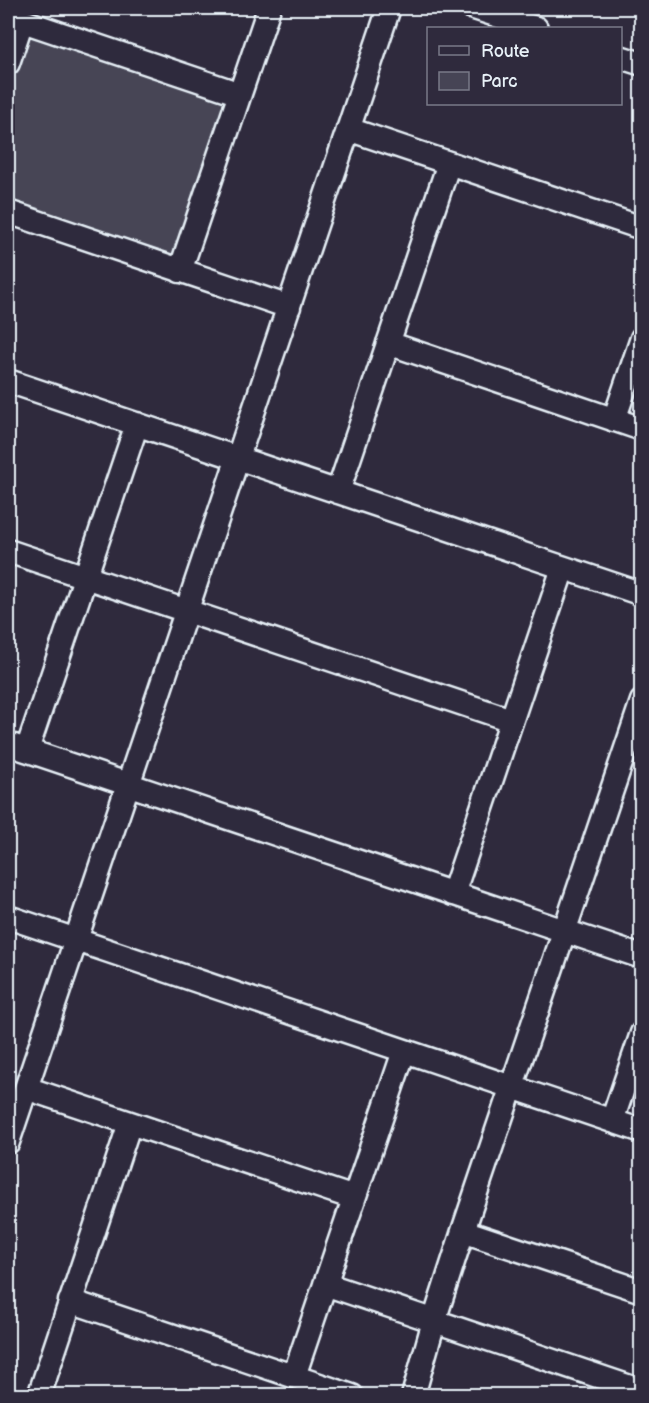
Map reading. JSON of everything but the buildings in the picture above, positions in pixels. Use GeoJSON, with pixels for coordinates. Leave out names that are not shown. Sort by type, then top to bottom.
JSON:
{"type":"FeatureCollection","features":[{"type":"Feature","properties":{"kind":"street"},"geometry":{"type":"LineString","coordinates":[[180,271],[269,8]]}},
{"type":"Feature","properties":{"kind":"street"},"geometry":{"type":"LineString","coordinates":[[8,1142],[389,8]]}},
{"type":"Feature","properties":{"kind":"street"},"geometry":{"type":"LineString","coordinates":[[474,8],[500,12],[534,27]]}},
{"type":"Feature","properties":{"kind":"street"},"geometry":{"type":"LineString","coordinates":[[8,63],[15,19],[240,94]]}},
{"type":"Feature","properties":{"kind":"street"},"geometry":{"type":"LineString","coordinates":[[622,57],[642,64]]}},
{"type":"Feature","properties":{"kind":"street"},"geometry":{"type":"LineString","coordinates":[[348,129],[642,228]]}},
{"type":"Feature","properties":{"kind":"street"},"geometry":{"type":"LineString","coordinates":[[338,492],[448,163]]}},
{"type":"Feature","properties":{"kind":"street"},"geometry":{"type":"LineString","coordinates":[[8,212],[289,307]]}},
{"type":"Feature","properties":{"kind":"street"},"geometry":{"type":"LineString","coordinates":[[614,420],[642,338]]}},
{"type":"Feature","properties":{"kind":"street"},"geometry":{"type":"LineString","coordinates":[[388,343],[642,429]]}},
{"type":"Feature","properties":{"kind":"street"},"geometry":{"type":"LineString","coordinates":[[8,381],[642,594]]}},
{"type":"Feature","properties":{"kind":"street"},"geometry":{"type":"LineString","coordinates":[[137,424],[86,577],[17,747],[642,957]]}},
{"type":"Feature","properties":{"kind":"street"},"geometry":{"type":"LineString","coordinates":[[8,550],[511,720]]}},
{"type":"Feature","properties":{"kind":"street"},"geometry":{"type":"LineString","coordinates":[[453,894],[563,568]]}},
{"type":"Feature","properties":{"kind":"street"},"geometry":{"type":"LineString","coordinates":[[413,1395],[463,1231],[564,931],[633,755],[642,701]]}},
{"type":"Feature","properties":{"kind":"street"},"geometry":{"type":"LineString","coordinates":[[8,917],[642,1131]]}},
{"type":"Feature","properties":{"kind":"street"},"geometry":{"type":"LineString","coordinates":[[612,1121],[642,1033]]}},
{"type":"Feature","properties":{"kind":"street"},"geometry":{"type":"LineString","coordinates":[[294,1376],[404,1050]]}},
{"type":"Feature","properties":{"kind":"street"},"geometry":{"type":"LineString","coordinates":[[26,1088],[354,1198]]}},
{"type":"Feature","properties":{"kind":"street"},"geometry":{"type":"LineString","coordinates":[[39,1395],[130,1123]]}},
{"type":"Feature","properties":{"kind":"street"},"geometry":{"type":"LineString","coordinates":[[463,1231],[642,1291]]}},
{"type":"Feature","properties":{"kind":"street"},"geometry":{"type":"LineString","coordinates":[[325,1284],[642,1391]]}},
{"type":"Feature","properties":{"kind":"street"},"geometry":{"type":"LineString","coordinates":[[70,1301],[351,1395]]}},
{"type":"Feature","properties":{"kind":"green space"},"geometry":{"type":"Polygon","coordinates":[[[22,27],[235,99],[180,262],[8,204],[8,70],[22,27]]]}}]}
